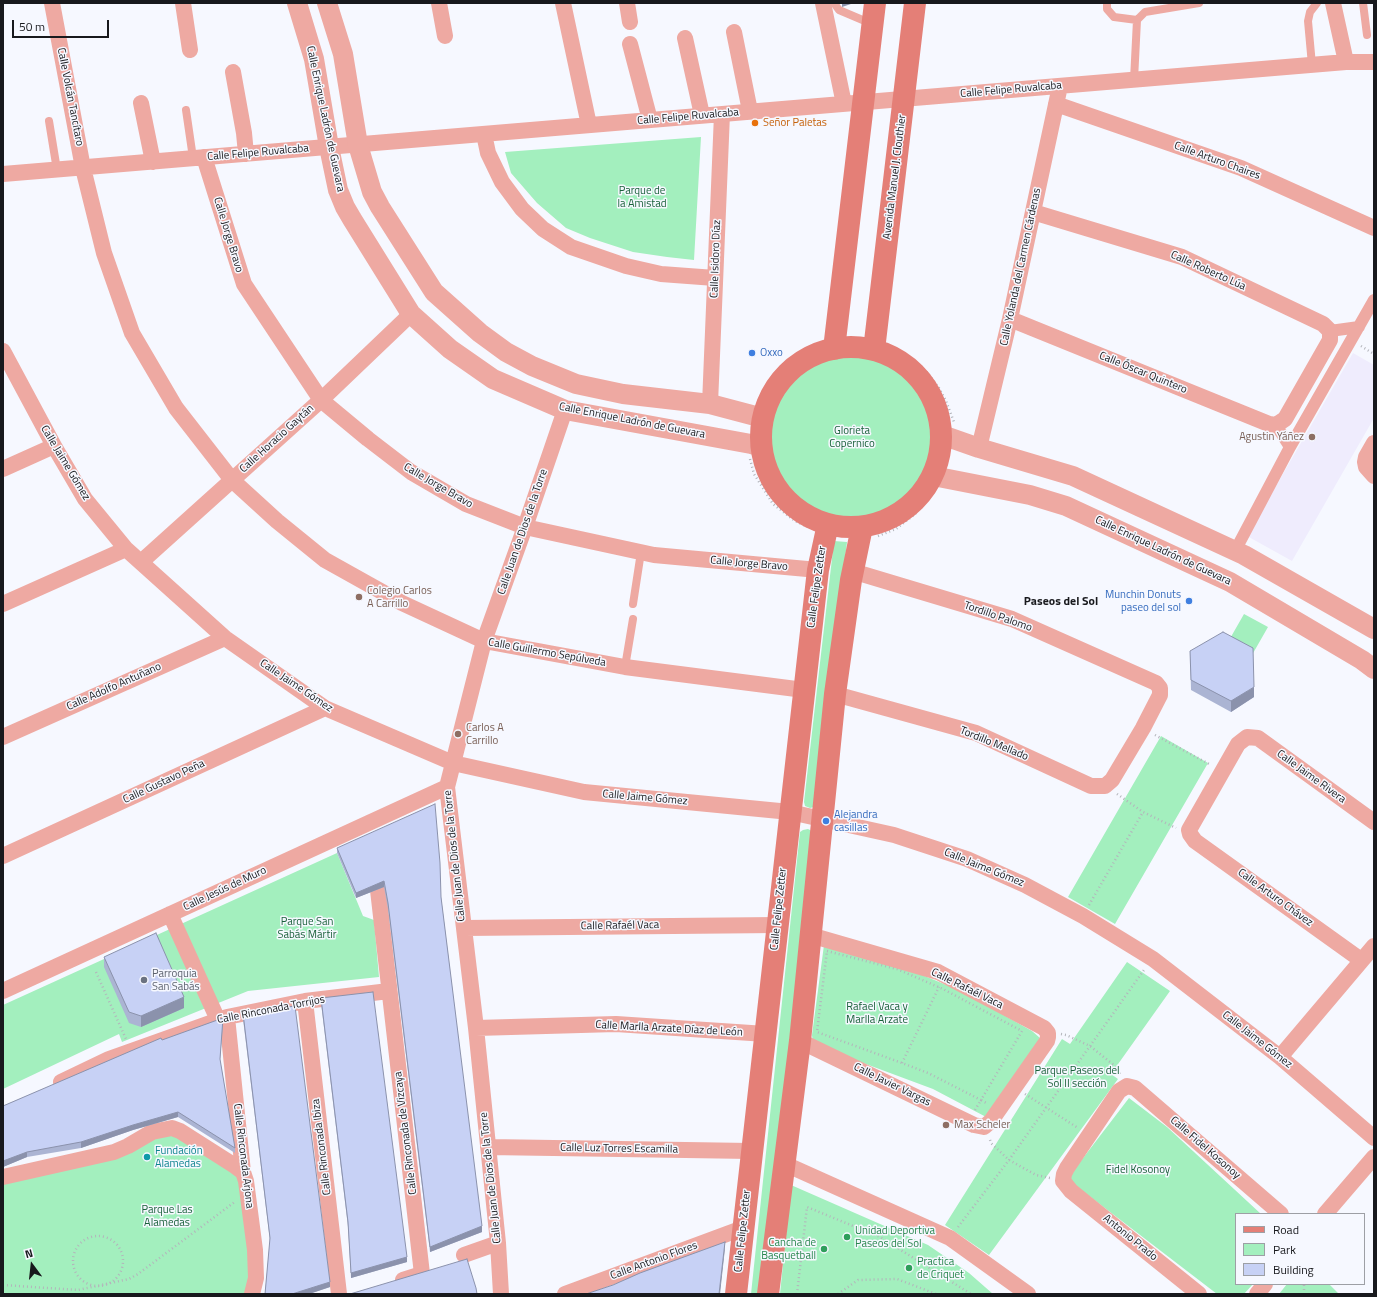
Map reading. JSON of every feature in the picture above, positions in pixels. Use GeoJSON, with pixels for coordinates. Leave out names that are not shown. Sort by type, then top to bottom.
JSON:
{"type":"FeatureCollection","features":[{"type":"Feature","properties":{"kind":"main road"},"geometry":{"type":"LineString","coordinates":[[835,344],[854,103],[873,25],[875,3]]}},
{"type":"Feature","properties":{"kind":"main road","name":"Avenida Manuel J. Clouthier"},"geometry":{"type":"LineString","coordinates":[[875,347],[915,3]]}},
{"type":"Feature","properties":{"kind":"main road"},"geometry":{"type":"LineString","coordinates":[[835,344],[848,347],[875,347],[908,366],[921,380],[932,395],[948,437],[940,454],[933,476],[924,492],[911,505],[896,516],[879,523],[862,527],[845,527],[828,524],[808,516],[790,504],[776,487],[766,468],[761,447],[760,410],[768,402],[777,386],[788,373],[812,356],[835,344]]}},
{"type":"Feature","properties":{"kind":"main road","name":"Calle Felipe Zetter"},"geometry":{"type":"LineString","coordinates":[[736,1294],[818,570],[828,524]]}},
{"type":"Feature","properties":{"kind":"main road"},"geometry":{"type":"LineString","coordinates":[[768,1294],[800,1041],[810,935],[824,818],[835,694],[852,571],[862,527]]}},
{"type":"Feature","properties":{"kind":"street","name":"Calle Volcán Tancítaro"},"geometry":{"type":"LineString","coordinates":[[52,3],[83,168]]}},
{"type":"Feature","properties":{"kind":"street"},"geometry":{"type":"LineString","coordinates":[[183,3],[190,50]]}},
{"type":"Feature","properties":{"kind":"street","name":"Calle Enrique Ladrón de Guevara"},"geometry":{"type":"LineString","coordinates":[[297,3],[314,59],[338,190],[345,208],[411,314],[450,349],[493,379],[565,410],[761,447]]}},
{"type":"Feature","properties":{"kind":"street"},"geometry":{"type":"LineString","coordinates":[[327,3],[343,54],[358,145],[368,181],[377,202],[434,292],[480,333],[506,352],[532,366],[576,384],[623,394],[760,410]]}},
{"type":"Feature","properties":{"kind":"street"},"geometry":{"type":"LineString","coordinates":[[439,3],[445,36]]}},
{"type":"Feature","properties":{"kind":"street"},"geometry":{"type":"LineString","coordinates":[[563,3],[589,125]]}},
{"type":"Feature","properties":{"kind":"street"},"geometry":{"type":"LineString","coordinates":[[627,3],[630,22]]}},
{"type":"Feature","properties":{"kind":"street"},"geometry":{"type":"LineString","coordinates":[[823,3],[854,103]]}},
{"type":"Feature","properties":{"kind":"street"},"geometry":{"type":"LineString","coordinates":[[1333,3],[1346,62]]}},
{"type":"Feature","properties":{"kind":"street"},"geometry":{"type":"LineString","coordinates":[[734,32],[750,111]]}},
{"type":"Feature","properties":{"kind":"street"},"geometry":{"type":"LineString","coordinates":[[685,38],[702,115]]}},
{"type":"Feature","properties":{"kind":"street"},"geometry":{"type":"LineString","coordinates":[[630,44],[650,120]]}},
{"type":"Feature","properties":{"kind":"street","name":"Calle Felipe Ruvalcaba"},"geometry":{"type":"LineString","coordinates":[[3,174],[1346,62],[1374,62]]}},
{"type":"Feature","properties":{"kind":"street"},"geometry":{"type":"LineString","coordinates":[[233,72],[244,133],[246,154]]}},
{"type":"Feature","properties":{"kind":"street","name":"Calle Yolanda del Carmen Cárdenas"},"geometry":{"type":"LineString","coordinates":[[979,448],[1010,319],[1060,86]]}},
{"type":"Feature","properties":{"kind":"street"},"geometry":{"type":"LineString","coordinates":[[141,103],[153,162]]}},
{"type":"Feature","properties":{"kind":"street","name":"Calle Arturo Chaires"},"geometry":{"type":"LineString","coordinates":[[1056,104],[1241,168],[1374,228]]}},
{"type":"Feature","properties":{"kind":"street","name":"Calle Isidoro Díaz"},"geometry":{"type":"LineString","coordinates":[[710,404],[722,114]]}},
{"type":"Feature","properties":{"kind":"street"},"geometry":{"type":"LineString","coordinates":[[484,134],[488,153],[502,182],[522,209],[544,229],[571,248],[626,266],[661,274],[715,278]]}},
{"type":"Feature","properties":{"kind":"street","name":"Calle Jorge Bravo"},"geometry":{"type":"LineString","coordinates":[[198,158],[244,284],[321,400],[411,472],[466,504],[525,527],[654,555],[818,570]]}},
{"type":"Feature","properties":{"kind":"street","name":"Calle Guillermo Sepúlveda"},"geometry":{"type":"LineString","coordinates":[[83,168],[104,254],[132,333],[176,408],[232,480],[277,521],[325,560],[402,603],[484,642],[625,667],[804,690]]}},
{"type":"Feature","properties":{"kind":"street","name":"Calle Roberto Lúa"},"geometry":{"type":"LineString","coordinates":[[1033,212],[1182,257],[1323,324],[1330,331]]}},
{"type":"Feature","properties":{"kind":"street"},"geometry":{"type":"LineString","coordinates":[[1230,582],[1240,553],[1290,448],[1374,300]]}},
{"type":"Feature","properties":{"kind":"street","name":"Calle Horacio Gaytán"},"geometry":{"type":"LineString","coordinates":[[141,562],[321,400],[411,314]]}},
{"type":"Feature","properties":{"kind":"street","name":"Calle Óscar Quintero"},"geometry":{"type":"LineString","coordinates":[[1010,319],[1263,423],[1276,424]]}},
{"type":"Feature","properties":{"kind":"street"},"geometry":{"type":"LineString","coordinates":[[1290,448],[1276,424],[1285,419],[1330,340],[1330,331],[1359,327]]}},
{"type":"Feature","properties":{"kind":"street","name":"Calle Jaime Gómez"},"geometry":{"type":"LineString","coordinates":[[3,352],[54,446],[85,499],[126,549],[225,638],[325,708],[452,763],[584,792],[790,812],[824,818],[894,835],[967,859],[1025,885],[1083,916],[1153,958],[1280,1057],[1374,1138]]}},
{"type":"Feature","properties":{"kind":"street","name":"Calle Juan de Dios de la Torre"},"geometry":{"type":"LineString","coordinates":[[501,1294],[498,1243],[476,1028],[447,787],[484,642],[565,410]]}},
{"type":"Feature","properties":{"kind":"street"},"geometry":{"type":"LineString","coordinates":[[948,437],[979,448],[1073,476],[1240,553],[1374,629]]}},
{"type":"Feature","properties":{"kind":"street"},"geometry":{"type":"LineString","coordinates":[[1370,472],[1366,457],[1374,443]]}},
{"type":"Feature","properties":{"kind":"street"},"geometry":{"type":"LineString","coordinates":[[3,469],[54,446]]}},
{"type":"Feature","properties":{"kind":"street","name":"Calle Enrique Ladrón de Guevara"},"geometry":{"type":"LineString","coordinates":[[933,476],[1030,495],[1059,504],[1230,582],[1362,660],[1374,669]]}},
{"type":"Feature","properties":{"kind":"street"},"geometry":{"type":"LineString","coordinates":[[3,604],[126,549]]}},
{"type":"Feature","properties":{"kind":"street","name":"Tordillo Palomo"},"geometry":{"type":"LineString","coordinates":[[852,571],[1012,619],[1156,683],[1160,688],[1160,694],[1142,728]]}},
{"type":"Feature","properties":{"kind":"street","name":"Calle Adolfo Antuñano"},"geometry":{"type":"LineString","coordinates":[[3,737],[225,638]]}},
{"type":"Feature","properties":{"kind":"street","name":"Tordillo Mellado"},"geometry":{"type":"LineString","coordinates":[[835,694],[976,733],[1091,786],[1105,786]]}},
{"type":"Feature","properties":{"kind":"street","name":"Calle Gustavo Peña"},"geometry":{"type":"LineString","coordinates":[[3,856],[325,708]]}},
{"type":"Feature","properties":{"kind":"street"},"geometry":{"type":"LineString","coordinates":[[1105,786],[1112,780],[1142,728]]}},
{"type":"Feature","properties":{"kind":"street","name":"Calle Jaime Rivera"},"geometry":{"type":"LineString","coordinates":[[1223,771],[1238,744],[1247,736],[1258,738],[1374,822]]}},
{"type":"Feature","properties":{"kind":"street"},"geometry":{"type":"LineString","coordinates":[[1190,834],[1190,827],[1223,771]]}},
{"type":"Feature","properties":{"kind":"street","name":"Calle Jesús de Muro"},"geometry":{"type":"LineString","coordinates":[[3,991],[447,787]]}},
{"type":"Feature","properties":{"kind":"street","name":"Calle Arturo Chávez"},"geometry":{"type":"LineString","coordinates":[[1190,834],[1195,841],[1361,960]]}},
{"type":"Feature","properties":{"kind":"street","name":"Calle Rinconada de Vizcaya"},"geometry":{"type":"LineString","coordinates":[[378,890],[422,1274],[392,1283]]}},
{"type":"Feature","properties":{"kind":"street","name":"Calle Rinconada Arjona"},"geometry":{"type":"LineString","coordinates":[[170,914],[223,1018],[243,1172],[246,1181],[255,1250],[256,1278],[252,1294]]}},
{"type":"Feature","properties":{"kind":"street","name":"Calle Rafaél Vaca"},"geometry":{"type":"LineString","coordinates":[[464,928],[777,925]]}},
{"type":"Feature","properties":{"kind":"street","name":"Calle Rafaél Vaca"},"geometry":{"type":"LineString","coordinates":[[810,935],[938,972],[1044,1028],[1048,1033]]}},
{"type":"Feature","properties":{"kind":"street"},"geometry":{"type":"LineString","coordinates":[[1280,1057],[1374,946]]}},
{"type":"Feature","properties":{"kind":"street","name":"Calle Rinconada Torrijos"},"geometry":{"type":"LineString","coordinates":[[45,1089],[109,1059],[223,1018],[305,1001],[389,992]]}},
{"type":"Feature","properties":{"kind":"street","name":"Calle Rinconada Ibiza"},"geometry":{"type":"LineString","coordinates":[[305,1001],[339,1294]]}},
{"type":"Feature","properties":{"kind":"street","name":"Calle Marlla Arzate Díaz de León"},"geometry":{"type":"LineString","coordinates":[[476,1028],[616,1024],[766,1034]]}},
{"type":"Feature","properties":{"kind":"street"},"geometry":{"type":"LineString","coordinates":[[984,1127],[991,1121],[1047,1041],[1048,1033]]}},
{"type":"Feature","properties":{"kind":"street","name":"Calle Javier Vargas"},"geometry":{"type":"LineString","coordinates":[[800,1041],[974,1125],[984,1127]]}},
{"type":"Feature","properties":{"kind":"street"},"geometry":{"type":"LineString","coordinates":[[1063,1181],[1067,1168],[1119,1091],[1127,1086]]}},
{"type":"Feature","properties":{"kind":"street","name":"Calle Fidel Kosonoy"},"geometry":{"type":"LineString","coordinates":[[1127,1086],[1135,1088],[1280,1213]]}},
{"type":"Feature","properties":{"kind":"street"},"geometry":{"type":"LineString","coordinates":[[3,1177],[114,1152],[128,1146],[152,1132],[172,1128],[180,1131],[243,1172]]}},
{"type":"Feature","properties":{"kind":"street","name":"Calle Luz Torres Escamilla"},"geometry":{"type":"LineString","coordinates":[[488,1147],[751,1151]]}},
{"type":"Feature","properties":{"kind":"street"},"geometry":{"type":"LineString","coordinates":[[1326,1213],[1374,1157]]}},
{"type":"Feature","properties":{"kind":"street"},"geometry":{"type":"LineString","coordinates":[[785,1164],[950,1238],[1028,1294]]}},
{"type":"Feature","properties":{"kind":"street","name":"Antonio Prado"},"geometry":{"type":"LineString","coordinates":[[1063,1181],[1071,1191],[1199,1294]]}},
{"type":"Feature","properties":{"kind":"street","name":"Calle Antonio Flores"},"geometry":{"type":"LineString","coordinates":[[565,1294],[744,1228]]}},
{"type":"Feature","properties":{"kind":"street"},"geometry":{"type":"LineString","coordinates":[[464,1255],[498,1243]]}},
{"type":"Feature","properties":{"kind":"street"},"geometry":{"type":"LineString","coordinates":[[1256,1294],[1264,1285]]}},
{"type":"Feature","properties":{"kind":"lane"},"geometry":{"type":"LineString","coordinates":[[834,3],[839,10],[873,25]]}},
{"type":"Feature","properties":{"kind":"lane"},"geometry":{"type":"LineString","coordinates":[[1107,3],[1107,9],[1114,17],[1137,20]]}},
{"type":"Feature","properties":{"kind":"lane"},"geometry":{"type":"LineString","coordinates":[[1134,80],[1137,20],[1145,12],[1199,3]]}},
{"type":"Feature","properties":{"kind":"lane"},"geometry":{"type":"LineString","coordinates":[[1312,65],[1308,21],[1310,12],[1318,3]]}},
{"type":"Feature","properties":{"kind":"lane"},"geometry":{"type":"LineString","coordinates":[[1363,3],[1367,35]]}},
{"type":"Feature","properties":{"kind":"lane"},"geometry":{"type":"LineString","coordinates":[[186,110],[198,158]]}},
{"type":"Feature","properties":{"kind":"lane"},"geometry":{"type":"LineString","coordinates":[[49,121],[57,170]]}},
{"type":"Feature","properties":{"kind":"lane"},"geometry":{"type":"LineString","coordinates":[[633,604],[641,552]]}},
{"type":"Feature","properties":{"kind":"lane"},"geometry":{"type":"LineString","coordinates":[[625,667],[633,619]]}},
{"type":"Feature","properties":{"kind":"path"},"geometry":{"type":"LineString","coordinates":[[760,410],[761,401],[764,394],[789,363],[816,346],[835,344]]}},
{"type":"Feature","properties":{"kind":"path"},"geometry":{"type":"LineString","coordinates":[[875,347],[899,351],[926,371],[939,388],[946,401],[956,430],[948,437]]}},
{"type":"Feature","properties":{"kind":"path"},"geometry":{"type":"LineString","coordinates":[[1142,728],[1223,771]]}},
{"type":"Feature","properties":{"kind":"path"},"geometry":{"type":"LineString","coordinates":[[1105,786],[1143,812],[1190,834]]}},
{"type":"Feature","properties":{"kind":"path"},"geometry":{"type":"LineString","coordinates":[[1083,916],[1143,812]]}},
{"type":"Feature","properties":{"kind":"path"},"geometry":{"type":"LineString","coordinates":[[827,951],[897,969],[939,987],[1022,1031],[981,1100],[902,1062],[817,1032],[827,951]]}},
{"type":"Feature","properties":{"kind":"path"},"geometry":{"type":"LineString","coordinates":[[950,1238],[1009,1160],[1153,958]]}},
{"type":"Feature","properties":{"kind":"path"},"geometry":{"type":"LineString","coordinates":[[96,972],[128,1044]]}},
{"type":"Feature","properties":{"kind":"path"},"geometry":{"type":"LineString","coordinates":[[902,1062],[939,987]]}},
{"type":"Feature","properties":{"kind":"path"},"geometry":{"type":"LineString","coordinates":[[1048,1033],[1066,1035],[1090,1046],[1115,1066],[1127,1086]]}},
{"type":"Feature","properties":{"kind":"path"},"geometry":{"type":"LineString","coordinates":[[1015,1087],[1090,1135]]}},
{"type":"Feature","properties":{"kind":"path"},"geometry":{"type":"LineString","coordinates":[[984,1127],[991,1143],[1009,1160],[1036,1175],[1063,1181]]}},
{"type":"Feature","properties":{"kind":"path"},"geometry":{"type":"LineString","coordinates":[[3,1285],[78,1290],[129,1279],[138,1274],[236,1200]]}},
{"type":"Feature","properties":{"kind":"path"},"geometry":{"type":"LineString","coordinates":[[797,1294],[807,1207],[880,1237],[971,1294]]}},
{"type":"Feature","properties":{"kind":"path"},"geometry":{"type":"LineString","coordinates":[[92,1236],[109,1238],[120,1249],[122,1257],[120,1272],[109,1283],[101,1285],[92,1285],[85,1282],[78,1276],[74,1269],[74,1252],[78,1245],[92,1236]]}},
{"type":"Feature","properties":{"kind":"path"},"geometry":{"type":"LineString","coordinates":[[838,1294],[858,1280],[897,1279],[936,1294]]}},
{"type":"Feature","properties":{"kind":"shaded area"},"geometry":{"type":"Polygon","coordinates":[[[1353,353],[1374,365],[1374,418],[1292,561],[1247,536],[1353,353]]]}},
{"type":"Feature","properties":{"kind":"green space","name":"Parque de la Amistad"},"geometry":{"type":"Polygon","coordinates":[[[701,137],[694,260],[633,252],[590,238],[566,228],[537,203],[511,173],[505,152],[701,137]]]}},
{"type":"Feature","properties":{"kind":"green space","name":"Glorieta Copernico"},"geometry":{"type":"Polygon","coordinates":[[[851,357],[881,363],[901,375],[913,387],[925,407],[931,437],[925,467],[913,487],[901,499],[881,511],[851,517],[821,511],[801,499],[789,487],[777,467],[771,437],[777,407],[789,387],[801,375],[821,363],[851,357]]]}},
{"type":"Feature","properties":{"kind":"green space"},"geometry":{"type":"Polygon","coordinates":[[[834,541],[847,542],[817,803],[814,807],[810,808],[805,806],[804,802],[834,541]]]}},
{"type":"Feature","properties":{"kind":"green space"},"geometry":{"type":"Polygon","coordinates":[[[1244,614],[1268,627],[1252,655],[1228,642],[1244,614]]]}},
{"type":"Feature","properties":{"kind":"green space"},"geometry":{"type":"Polygon","coordinates":[[[1161,736],[1208,763],[1115,924],[1068,897],[1161,736]]]}},
{"type":"Feature","properties":{"kind":"green space"},"geometry":{"type":"Polygon","coordinates":[[[808,829],[812,831],[763,1294],[751,1294],[800,832],[808,829]]]}},
{"type":"Feature","properties":{"kind":"green space","name":"Parque San Sabás Mártir"},"geometry":{"type":"Polygon","coordinates":[[[337,853],[363,916],[374,920],[379,977],[248,991],[122,1042],[119,1034],[3,1089],[3,1005],[337,853]]]}},
{"type":"Feature","properties":{"kind":"green space","name":"Rafael Vaca y Marlla Arzate"},"geometry":{"type":"Polygon","coordinates":[[[824,945],[893,963],[961,991],[1032,1031],[1040,1038],[988,1118],[933,1089],[813,1043],[812,1035],[824,945]]]}},
{"type":"Feature","properties":{"kind":"green space","name":"Parque Paseos del Sol II sección"},"geometry":{"type":"Polygon","coordinates":[[[1127,962],[1170,991],[1111,1074],[1118,1079],[989,1255],[945,1225],[1062,1039],[1070,1044],[1127,962]]]}},
{"type":"Feature","properties":{"kind":"green space","name":"Fidel Kosonoy"},"geometry":{"type":"Polygon","coordinates":[[[1129,1098],[1167,1127],[1260,1213],[1235,1213],[1235,1285],[1252,1285],[1244,1294],[1217,1294],[1067,1179],[1129,1098]]]}},
{"type":"Feature","properties":{"kind":"green space","name":"Parque Las Alamedas"},"geometry":{"type":"Polygon","coordinates":[[[166,1131],[242,1173],[254,1248],[246,1294],[3,1294],[3,1179],[166,1131]]]}},
{"type":"Feature","properties":{"kind":"green space","name":"Unidad Deportiva Paseos del Sol"},"geometry":{"type":"Polygon","coordinates":[[[791,1185],[928,1245],[969,1273],[993,1294],[780,1294],[791,1185]]]}},
{"type":"Feature","properties":{"kind":"green space"},"geometry":{"type":"Polygon","coordinates":[[[1286,1285],[1330,1285],[1339,1294],[1279,1294],[1286,1285]]]}},
{"type":"Feature","properties":{"kind":"building"},"geometry":{"type":"Polygon","coordinates":[[[1223,632],[1253,648],[1254,687],[1231,701],[1191,680],[1190,651],[1223,632]]]}},
{"type":"Feature","properties":{"kind":"building"},"geometry":{"type":"Polygon","coordinates":[[[435,804],[441,897],[482,1226],[430,1247],[388,903],[384,881],[356,893],[337,848],[435,804]]]}},
{"type":"Feature","properties":{"kind":"building"},"geometry":{"type":"Polygon","coordinates":[[[156,933],[184,997],[141,1016],[129,1012],[104,957],[156,933]]]}},
{"type":"Feature","properties":{"kind":"building"},"geometry":{"type":"Polygon","coordinates":[[[373,992],[407,1257],[351,1273],[348,1222],[321,998],[373,992]]]}},
{"type":"Feature","properties":{"kind":"building"},"geometry":{"type":"Polygon","coordinates":[[[295,1006],[330,1282],[292,1294],[265,1294],[270,1238],[243,1013],[295,1006]]]}},
{"type":"Feature","properties":{"kind":"building"},"geometry":{"type":"Polygon","coordinates":[[[223,1018],[220,1059],[235,1148],[178,1112],[81,1142],[27,1152],[3,1161],[3,1106],[161,1038],[162,1040],[223,1018]]]}},
{"type":"Feature","properties":{"kind":"building"},"geometry":{"type":"Polygon","coordinates":[[[725,1242],[719,1294],[586,1294],[613,1285],[640,1273],[725,1242]]]}},
{"type":"Feature","properties":{"kind":"building"},"geometry":{"type":"Polygon","coordinates":[[[467,1259],[477,1294],[350,1294],[467,1259]]]}},
{"type":"Feature","properties":{"kind":"place","name":"Señor Paletas"},"geometry":{"type":"Point","coordinates":[755,123]}},
{"type":"Feature","properties":{"kind":"place","name":"Oxxo"},"geometry":{"type":"Point","coordinates":[752,353]}},
{"type":"Feature","properties":{"kind":"place","name":"Agustin Yáñez"},"geometry":{"type":"Point","coordinates":[1312,437]}},
{"type":"Feature","properties":{"kind":"place","name":"Colegio Carlos A Carrillo"},"geometry":{"type":"Point","coordinates":[359,597]}},
{"type":"Feature","properties":{"kind":"place","name":"Munchin Donuts paseo del sol"},"geometry":{"type":"Point","coordinates":[1189,601]}},
{"type":"Feature","properties":{"kind":"place","name":"Carlos A Carrillo"},"geometry":{"type":"Point","coordinates":[458,734]}},
{"type":"Feature","properties":{"kind":"place","name":"Alejandra casillas"},"geometry":{"type":"Point","coordinates":[826,821]}},
{"type":"Feature","properties":{"kind":"place","name":"Parroquia San Sabás"},"geometry":{"type":"Point","coordinates":[144,980]}},
{"type":"Feature","properties":{"kind":"place","name":"Max Scheler"},"geometry":{"type":"Point","coordinates":[946,1125]}},
{"type":"Feature","properties":{"kind":"place","name":"Fundación Alamedas"},"geometry":{"type":"Point","coordinates":[147,1157]}},
{"type":"Feature","properties":{"kind":"place","name":"Unidad Deportiva Paseos del Sol"},"geometry":{"type":"Point","coordinates":[847,1237]}},
{"type":"Feature","properties":{"kind":"place","name":"Cancha de Basquetball"},"geometry":{"type":"Point","coordinates":[824,1249]}},
{"type":"Feature","properties":{"kind":"place","name":"Practica de Criquet"},"geometry":{"type":"Point","coordinates":[909,1268]}},
{"type":"Feature","properties":{"kind":"district","name":"Paseos del Sol"},"geometry":{"type":"Point","coordinates":[1061,602]}}]}
